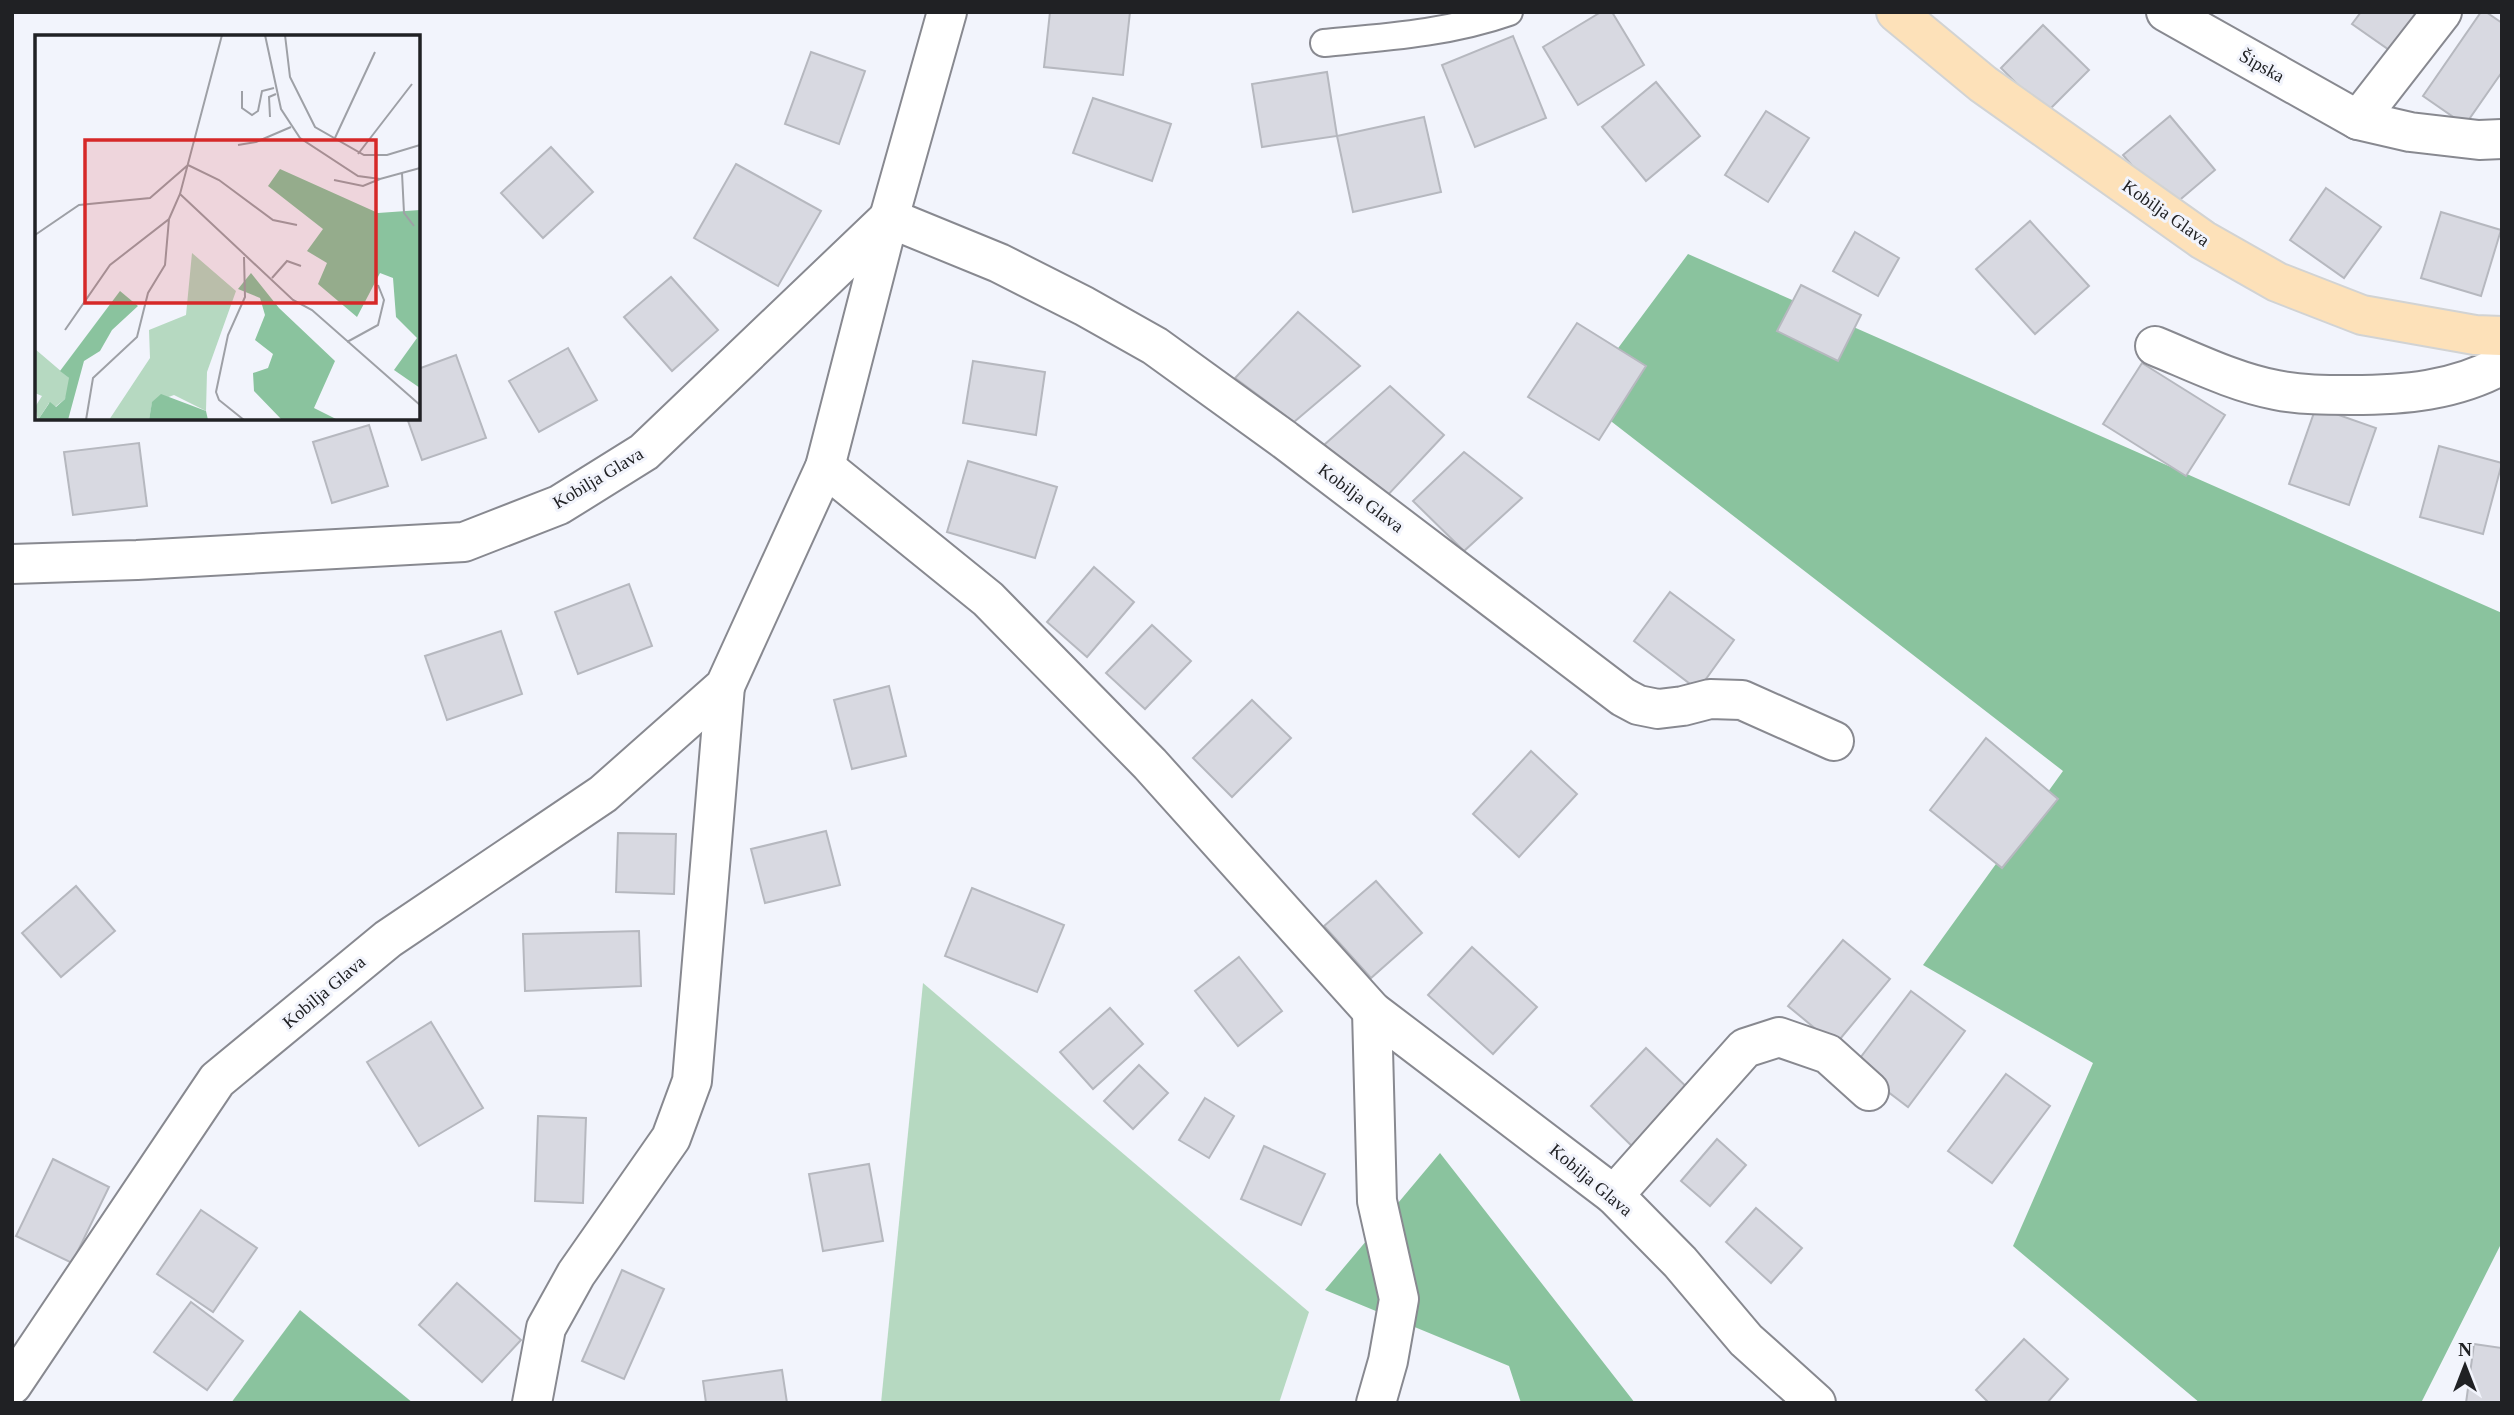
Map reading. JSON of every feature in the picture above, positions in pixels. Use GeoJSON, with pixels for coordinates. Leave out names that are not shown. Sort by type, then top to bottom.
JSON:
{"type":"FeatureCollection","features":[{"type":"Feature","properties":{"kind":"main road","name":"Kobilja Glava"},"geometry":{"type":"LineString","coordinates":[[1896,12],[1983,84],[2203,240],[2277,282],[2362,315],[2489,335]]}},
{"type":"Feature","properties":{"kind":"street","name":"Kobilja Glava"},"geometry":{"type":"LineString","coordinates":[[532,1403],[546,1328],[576,1273],[671,1138],[692,1081],[725,686],[825,467],[889,218],[947,12]]}},
{"type":"Feature","properties":{"kind":"street","name":"Šipska"},"geometry":{"type":"LineString","coordinates":[[2166,12],[2358,120],[2410,132],[2479,140],[2502,139]]}},
{"type":"Feature","properties":{"kind":"street"},"geometry":{"type":"LineString","coordinates":[[2358,120],[2442,12]]}},
{"type":"Feature","properties":{"kind":"street","name":"Kobilja Glava"},"geometry":{"type":"LineString","coordinates":[[12,564],[137,561],[464,542],[547,510],[644,452],[889,218]]}},
{"type":"Feature","properties":{"kind":"street","name":"Kobilja Glava"},"geometry":{"type":"LineString","coordinates":[[889,218],[999,263],[1155,346],[1285,440],[1623,697],[1638,705],[1658,709],[1710,699],[1742,700],[1834,741]]}},
{"type":"Feature","properties":{"kind":"street"},"geometry":{"type":"LineString","coordinates":[[2155,346],[2246,382],[2312,395],[2401,395],[2472,379],[2502,366]]}},
{"type":"Feature","properties":{"kind":"street","name":"Kobilja Glava"},"geometry":{"type":"LineString","coordinates":[[825,467],[988,599],[1150,764],[1372,1011],[1614,1195],[1680,1262],[1746,1340],[1816,1403]]}},
{"type":"Feature","properties":{"kind":"street","name":"Kobilja Glava"},"geometry":{"type":"LineString","coordinates":[[12,1385],[218,1080],[388,939],[603,794],[725,686]]}},
{"type":"Feature","properties":{"kind":"street"},"geometry":{"type":"LineString","coordinates":[[1372,1011],[1377,1201],[1399,1299],[1388,1361],[1376,1403]]}},
{"type":"Feature","properties":{"kind":"street"},"geometry":{"type":"LineString","coordinates":[[1614,1195],[1745,1048],[1779,1037],[1828,1054],[1869,1091]]}},
{"type":"Feature","properties":{"kind":"lane"},"geometry":{"type":"LineString","coordinates":[[1324,43],[1415,35],[1483,21],[1509,12]]}},
{"type":"Feature","properties":{"kind":"green space"},"geometry":{"type":"Polygon","coordinates":[[[1688,254],[2502,613],[2502,1242],[2421,1403],[2200,1403],[2013,1246],[2093,1063],[1923,965],[2063,771],[1581,398],[1688,254]]]}},
{"type":"Feature","properties":{"kind":"green space"},"geometry":{"type":"Polygon","coordinates":[[[923,983],[1309,1312],[1279,1403],[881,1403],[923,983]]]}},
{"type":"Feature","properties":{"kind":"green space"},"geometry":{"type":"Polygon","coordinates":[[[1440,1153],[1635,1403],[1521,1403],[1509,1366],[1325,1290],[1440,1153]]]}},
{"type":"Feature","properties":{"kind":"green space"},"geometry":{"type":"Polygon","coordinates":[[[300,1310],[413,1403],[231,1403],[300,1310]]]}},
{"type":"Feature","properties":{"kind":"building"},"geometry":{"type":"Polygon","coordinates":[[[1050,12],[1130,12],[1123,75],[1044,67],[1050,12]]]}},
{"type":"Feature","properties":{"kind":"building"},"geometry":{"type":"Polygon","coordinates":[[[1601,12],[1612,12],[1644,65],[1578,105],[1543,47],[1601,12]]]}},
{"type":"Feature","properties":{"kind":"building"},"geometry":{"type":"Polygon","coordinates":[[[2361,12],[2426,12],[2395,54],[2352,24],[2361,12]]]}},
{"type":"Feature","properties":{"kind":"building"},"geometry":{"type":"Polygon","coordinates":[[[2481,12],[2486,12],[2502,23],[2502,72],[2465,125],[2423,96],[2481,12]]]}},
{"type":"Feature","properties":{"kind":"building"},"geometry":{"type":"Polygon","coordinates":[[[2043,25],[2089,70],[2046,113],[2001,68],[2043,25]]]}},
{"type":"Feature","properties":{"kind":"building"},"geometry":{"type":"Polygon","coordinates":[[[1513,36],[1546,118],[1475,147],[1442,65],[1513,36]]]}},
{"type":"Feature","properties":{"kind":"building"},"geometry":{"type":"Polygon","coordinates":[[[811,52],[865,71],[839,144],[785,124],[811,52]]]}},
{"type":"Feature","properties":{"kind":"building"},"geometry":{"type":"Polygon","coordinates":[[[1327,72],[1337,136],[1262,147],[1252,84],[1327,72]]]}},
{"type":"Feature","properties":{"kind":"building"},"geometry":{"type":"Polygon","coordinates":[[[1656,82],[1700,136],[1646,181],[1602,127],[1656,82]]]}},
{"type":"Feature","properties":{"kind":"building"},"geometry":{"type":"Polygon","coordinates":[[[1093,98],[1171,124],[1152,181],[1073,153],[1093,98]]]}},
{"type":"Feature","properties":{"kind":"building"},"geometry":{"type":"Polygon","coordinates":[[[1766,111],[1809,138],[1768,202],[1725,175],[1766,111]]]}},
{"type":"Feature","properties":{"kind":"building"},"geometry":{"type":"Polygon","coordinates":[[[2170,116],[2215,170],[2169,209],[2123,155],[2170,116]]]}},
{"type":"Feature","properties":{"kind":"building"},"geometry":{"type":"Polygon","coordinates":[[[1424,117],[1441,192],[1353,212],[1337,136],[1424,117]]]}},
{"type":"Feature","properties":{"kind":"building"},"geometry":{"type":"Polygon","coordinates":[[[551,147],[593,192],[543,238],[501,193],[551,147]]]}},
{"type":"Feature","properties":{"kind":"building"},"geometry":{"type":"Polygon","coordinates":[[[736,164],[821,211],[778,286],[694,238],[736,164]]]}},
{"type":"Feature","properties":{"kind":"building"},"geometry":{"type":"Polygon","coordinates":[[[2326,188],[2381,227],[2344,278],[2290,240],[2326,188]]]}},
{"type":"Feature","properties":{"kind":"building"},"geometry":{"type":"Polygon","coordinates":[[[2441,212],[2501,230],[2481,296],[2421,278],[2441,212]]]}},
{"type":"Feature","properties":{"kind":"building"},"geometry":{"type":"Polygon","coordinates":[[[2030,221],[2089,286],[2035,334],[1976,269],[2030,221]]]}},
{"type":"Feature","properties":{"kind":"building"},"geometry":{"type":"Polygon","coordinates":[[[1855,232],[1899,258],[1878,296],[1833,271],[1855,232]]]}},
{"type":"Feature","properties":{"kind":"building"},"geometry":{"type":"Polygon","coordinates":[[[671,277],[718,330],[672,371],[624,317],[671,277]]]}},
{"type":"Feature","properties":{"kind":"building"},"geometry":{"type":"Polygon","coordinates":[[[1801,285],[1861,315],[1838,361],[1777,331],[1801,285]]]}},
{"type":"Feature","properties":{"kind":"building"},"geometry":{"type":"Polygon","coordinates":[[[1298,312],[1360,366],[1294,422],[1235,378],[1298,312]]]}},
{"type":"Feature","properties":{"kind":"building"},"geometry":{"type":"Polygon","coordinates":[[[1577,323],[1646,366],[1599,440],[1528,397],[1577,323]]]}},
{"type":"Feature","properties":{"kind":"building"},"geometry":{"type":"Polygon","coordinates":[[[568,348],[597,400],[539,432],[509,381],[568,348]]]}},
{"type":"Feature","properties":{"kind":"building"},"geometry":{"type":"Polygon","coordinates":[[[456,355],[486,438],[422,460],[408,420],[420,420],[420,368],[456,355]]]}},
{"type":"Feature","properties":{"kind":"building"},"geometry":{"type":"Polygon","coordinates":[[[973,361],[1045,372],[1036,435],[963,423],[973,361]]]}},
{"type":"Feature","properties":{"kind":"building"},"geometry":{"type":"Polygon","coordinates":[[[2142,363],[2225,415],[2186,476],[2103,424],[2142,363]]]}},
{"type":"Feature","properties":{"kind":"building"},"geometry":{"type":"Polygon","coordinates":[[[1390,386],[1444,435],[1386,497],[1324,445],[1390,386]]]}},
{"type":"Feature","properties":{"kind":"building"},"geometry":{"type":"Polygon","coordinates":[[[2316,407],[2376,428],[2349,505],[2289,484],[2316,407]]]}},
{"type":"Feature","properties":{"kind":"building"},"geometry":{"type":"Polygon","coordinates":[[[369,425],[388,486],[332,503],[313,442],[369,425]]]}},
{"type":"Feature","properties":{"kind":"building"},"geometry":{"type":"Polygon","coordinates":[[[139,443],[147,506],[73,515],[64,452],[139,443]]]}},
{"type":"Feature","properties":{"kind":"building"},"geometry":{"type":"Polygon","coordinates":[[[2439,446],[2502,463],[2483,534],[2420,517],[2439,446]]]}},
{"type":"Feature","properties":{"kind":"building"},"geometry":{"type":"Polygon","coordinates":[[[1464,452],[1522,498],[1464,551],[1413,501],[1464,452]]]}},
{"type":"Feature","properties":{"kind":"building"},"geometry":{"type":"Polygon","coordinates":[[[968,461],[1057,487],[1035,558],[947,532],[968,461]]]}},
{"type":"Feature","properties":{"kind":"building"},"geometry":{"type":"Polygon","coordinates":[[[1094,567],[1134,602],[1087,657],[1047,622],[1094,567]]]}},
{"type":"Feature","properties":{"kind":"building"},"geometry":{"type":"Polygon","coordinates":[[[629,584],[652,646],[578,674],[555,612],[629,584]]]}},
{"type":"Feature","properties":{"kind":"building"},"geometry":{"type":"Polygon","coordinates":[[[1670,592],[1734,640],[1698,690],[1634,641],[1670,592]]]}},
{"type":"Feature","properties":{"kind":"building"},"geometry":{"type":"Polygon","coordinates":[[[1152,625],[1191,661],[1145,709],[1106,673],[1152,625]]]}},
{"type":"Feature","properties":{"kind":"building"},"geometry":{"type":"Polygon","coordinates":[[[501,631],[522,694],[447,720],[425,656],[501,631]]]}},
{"type":"Feature","properties":{"kind":"building"},"geometry":{"type":"Polygon","coordinates":[[[889,686],[906,756],[852,769],[834,700],[889,686]]]}},
{"type":"Feature","properties":{"kind":"building"},"geometry":{"type":"Polygon","coordinates":[[[1252,700],[1291,738],[1232,797],[1193,758],[1252,700]]]}},
{"type":"Feature","properties":{"kind":"building"},"geometry":{"type":"Polygon","coordinates":[[[1986,738],[2058,799],[2002,868],[1930,810],[1986,738]]]}},
{"type":"Feature","properties":{"kind":"building"},"geometry":{"type":"Polygon","coordinates":[[[1531,751],[1577,794],[1519,857],[1473,814],[1531,751]]]}},
{"type":"Feature","properties":{"kind":"building"},"geometry":{"type":"Polygon","coordinates":[[[826,831],[840,885],[765,903],[751,849],[826,831]]]}},
{"type":"Feature","properties":{"kind":"building"},"geometry":{"type":"Polygon","coordinates":[[[618,833],[676,834],[674,894],[616,892],[618,833]]]}},
{"type":"Feature","properties":{"kind":"building"},"geometry":{"type":"Polygon","coordinates":[[[1376,881],[1422,933],[1371,978],[1324,926],[1376,881]]]}},
{"type":"Feature","properties":{"kind":"building"},"geometry":{"type":"Polygon","coordinates":[[[76,886],[115,931],[61,977],[22,933],[76,886]]]}},
{"type":"Feature","properties":{"kind":"building"},"geometry":{"type":"Polygon","coordinates":[[[972,888],[1064,925],[1037,992],[945,956],[972,888]]]}},
{"type":"Feature","properties":{"kind":"building"},"geometry":{"type":"Polygon","coordinates":[[[639,931],[641,986],[525,991],[523,934],[639,931]]]}},
{"type":"Feature","properties":{"kind":"building"},"geometry":{"type":"Polygon","coordinates":[[[1843,940],[1890,979],[1835,1045],[1788,1006],[1843,940]]]}},
{"type":"Feature","properties":{"kind":"building"},"geometry":{"type":"Polygon","coordinates":[[[1472,947],[1537,1007],[1493,1054],[1428,995],[1472,947]]]}},
{"type":"Feature","properties":{"kind":"building"},"geometry":{"type":"Polygon","coordinates":[[[1239,957],[1282,1011],[1238,1046],[1195,991],[1239,957]]]}},
{"type":"Feature","properties":{"kind":"building"},"geometry":{"type":"Polygon","coordinates":[[[1911,991],[1965,1031],[1908,1107],[1854,1066],[1911,991]]]}},
{"type":"Feature","properties":{"kind":"building"},"geometry":{"type":"Polygon","coordinates":[[[1110,1008],[1143,1044],[1093,1089],[1060,1052],[1110,1008]]]}},
{"type":"Feature","properties":{"kind":"building"},"geometry":{"type":"Polygon","coordinates":[[[431,1022],[483,1108],[419,1146],[367,1062],[431,1022]]]}},
{"type":"Feature","properties":{"kind":"building"},"geometry":{"type":"Polygon","coordinates":[[[1646,1048],[1695,1095],[1639,1153],[1591,1106],[1646,1048]]]}},
{"type":"Feature","properties":{"kind":"building"},"geometry":{"type":"Polygon","coordinates":[[[1139,1065],[1168,1093],[1133,1129],[1104,1101],[1139,1065]]]}},
{"type":"Feature","properties":{"kind":"building"},"geometry":{"type":"Polygon","coordinates":[[[2006,1074],[2050,1106],[1992,1183],[1948,1151],[2006,1074]]]}},
{"type":"Feature","properties":{"kind":"building"},"geometry":{"type":"Polygon","coordinates":[[[1205,1098],[1234,1116],[1209,1158],[1179,1140],[1205,1098]]]}},
{"type":"Feature","properties":{"kind":"building"},"geometry":{"type":"Polygon","coordinates":[[[538,1116],[586,1118],[583,1203],[535,1201],[538,1116]]]}},
{"type":"Feature","properties":{"kind":"building"},"geometry":{"type":"Polygon","coordinates":[[[1717,1139],[1746,1165],[1710,1206],[1681,1181],[1717,1139]]]}},
{"type":"Feature","properties":{"kind":"building"},"geometry":{"type":"Polygon","coordinates":[[[1264,1146],[1325,1174],[1301,1225],[1241,1199],[1264,1146]]]}},
{"type":"Feature","properties":{"kind":"building"},"geometry":{"type":"Polygon","coordinates":[[[53,1159],[109,1187],[72,1263],[16,1236],[53,1159]]]}},
{"type":"Feature","properties":{"kind":"building"},"geometry":{"type":"Polygon","coordinates":[[[869,1164],[883,1241],[823,1251],[809,1174],[869,1164]]]}},
{"type":"Feature","properties":{"kind":"building"},"geometry":{"type":"Polygon","coordinates":[[[1756,1208],[1802,1248],[1771,1283],[1726,1242],[1756,1208]]]}},
{"type":"Feature","properties":{"kind":"building"},"geometry":{"type":"Polygon","coordinates":[[[201,1210],[257,1248],[213,1312],[157,1274],[201,1210]]]}},
{"type":"Feature","properties":{"kind":"building"},"geometry":{"type":"Polygon","coordinates":[[[622,1270],[664,1289],[624,1379],[582,1361],[622,1270]]]}},
{"type":"Feature","properties":{"kind":"building"},"geometry":{"type":"Polygon","coordinates":[[[457,1283],[521,1340],[482,1382],[419,1325],[457,1283]]]}},
{"type":"Feature","properties":{"kind":"building"},"geometry":{"type":"Polygon","coordinates":[[[191,1302],[243,1341],[207,1390],[154,1352],[191,1302]]]}},
{"type":"Feature","properties":{"kind":"building"},"geometry":{"type":"Polygon","coordinates":[[[2024,1339],[2068,1379],[2047,1403],[1989,1403],[1976,1390],[2024,1339]]]}},
{"type":"Feature","properties":{"kind":"building"},"geometry":{"type":"Polygon","coordinates":[[[2474,1344],[2502,1348],[2502,1403],[2466,1403],[2474,1344]]]}},
{"type":"Feature","properties":{"kind":"building"},"geometry":{"type":"Polygon","coordinates":[[[782,1370],[787,1403],[706,1403],[703,1381],[782,1370]]]}}]}
